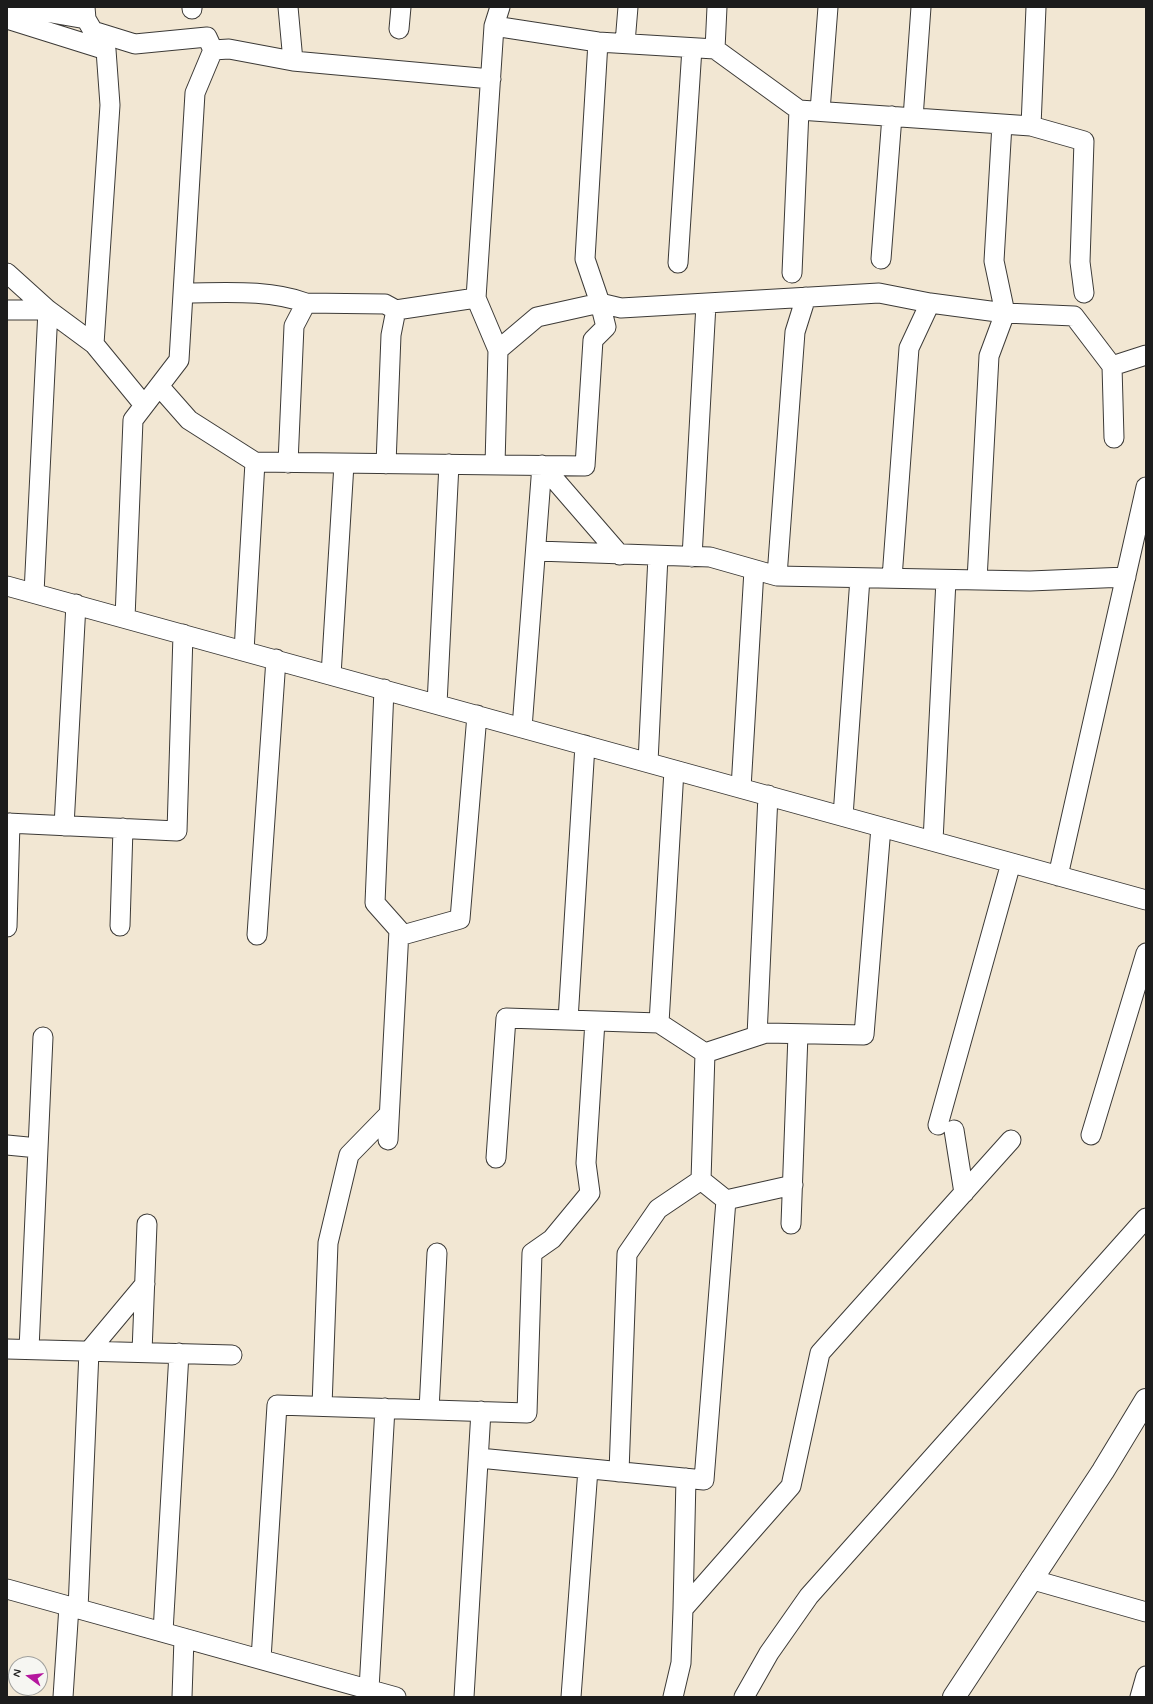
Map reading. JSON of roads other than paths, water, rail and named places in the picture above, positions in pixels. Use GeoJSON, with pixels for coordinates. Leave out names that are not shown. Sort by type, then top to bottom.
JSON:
{"type":"FeatureCollection","features":[{"type":"Feature","properties":{"kind":"street"},"geometry":{"type":"LineString","coordinates":[[17,7],[85,13],[93,31],[135,44],[207,37],[213,50],[195,93],[179,360],[133,420],[125,618]]}},
{"type":"Feature","properties":{"kind":"street"},"geometry":{"type":"LineString","coordinates":[[288,7],[293,61]]}},
{"type":"Feature","properties":{"kind":"street"},"geometry":{"type":"LineString","coordinates":[[399,29],[401,7]]}},
{"type":"Feature","properties":{"kind":"street"},"geometry":{"type":"LineString","coordinates":[[495,465],[498,350],[476,298],[494,26],[500,7]]}},
{"type":"Feature","properties":{"kind":"street"},"geometry":{"type":"LineString","coordinates":[[625,43],[628,7]]}},
{"type":"Feature","properties":{"kind":"street"},"geometry":{"type":"LineString","coordinates":[[715,49],[717,7]]}},
{"type":"Feature","properties":{"kind":"street"},"geometry":{"type":"LineString","coordinates":[[820,111],[828,7]]}},
{"type":"Feature","properties":{"kind":"street"},"geometry":{"type":"LineString","coordinates":[[913,118],[921,7]]}},
{"type":"Feature","properties":{"kind":"street"},"geometry":{"type":"LineString","coordinates":[[1031,126],[1036,7]]}},
{"type":"Feature","properties":{"kind":"street"},"geometry":{"type":"LineString","coordinates":[[7,19],[106,50],[110,105],[94,344]]}},
{"type":"Feature","properties":{"kind":"street"},"geometry":{"type":"LineString","coordinates":[[494,26],[598,42],[715,49],[800,110],[1031,126],[1084,141],[1080,262],[1084,293]]}},
{"type":"Feature","properties":{"kind":"street"},"geometry":{"type":"LineString","coordinates":[[159,386],[189,420],[255,462],[585,466],[593,340],[606,327],[600,303],[585,258],[598,42]]}},
{"type":"Feature","properties":{"kind":"street"},"geometry":{"type":"LineString","coordinates":[[678,263],[692,48]]}},
{"type":"Feature","properties":{"kind":"street"},"geometry":{"type":"LineString","coordinates":[[213,50],[229,49],[293,61],[491,79]]}},
{"type":"Feature","properties":{"kind":"street"},"geometry":{"type":"LineString","coordinates":[[792,273],[800,110]]}},
{"type":"Feature","properties":{"kind":"street"},"geometry":{"type":"LineString","coordinates":[[881,259],[892,116]]}},
{"type":"Feature","properties":{"kind":"street"},"geometry":{"type":"LineString","coordinates":[[977,580],[990,356],[1005,313],[994,261],[1002,124]]}},
{"type":"Feature","properties":{"kind":"street"},"geometry":{"type":"LineString","coordinates":[[7,273],[48,310],[94,344],[144,405]]}},
{"type":"Feature","properties":{"kind":"street"},"geometry":{"type":"LineString","coordinates":[[498,350],[537,317],[600,303],[621,308],[706,304],[879,292],[930,303],[1005,313],[1074,316],[1112,366],[1114,438]]}},
{"type":"Feature","properties":{"kind":"street"},"geometry":{"type":"LineString","coordinates":[[183,293],[240,293],[294,299],[306,304],[385,304],[396,310],[476,298]]}},
{"type":"Feature","properties":{"kind":"street"},"geometry":{"type":"LineString","coordinates":[[777,576],[795,332],[806,297]]}},
{"type":"Feature","properties":{"kind":"street"},"geometry":{"type":"LineString","coordinates":[[892,578],[909,348],[930,303]]}},
{"type":"Feature","properties":{"kind":"street"},"geometry":{"type":"LineString","coordinates":[[288,463],[294,326],[306,304]]}},
{"type":"Feature","properties":{"kind":"street"},"geometry":{"type":"LineString","coordinates":[[692,557],[706,304]]}},
{"type":"Feature","properties":{"kind":"street"},"geometry":{"type":"LineString","coordinates":[[7,310],[48,310]]}},
{"type":"Feature","properties":{"kind":"street"},"geometry":{"type":"LineString","coordinates":[[34,593],[48,310]]}},
{"type":"Feature","properties":{"kind":"street"},"geometry":{"type":"LineString","coordinates":[[386,464],[391,335],[396,310]]}},
{"type":"Feature","properties":{"kind":"street"},"geometry":{"type":"LineString","coordinates":[[1112,366],[1146,355]]}},
{"type":"Feature","properties":{"kind":"street"},"geometry":{"type":"LineString","coordinates":[[244,651],[255,462]]}},
{"type":"Feature","properties":{"kind":"street"},"geometry":{"type":"LineString","coordinates":[[331,674],[344,464]]}},
{"type":"Feature","properties":{"kind":"street"},"geometry":{"type":"LineString","coordinates":[[437,704],[449,464]]}},
{"type":"Feature","properties":{"kind":"street"},"geometry":{"type":"LineString","coordinates":[[522,728],[542,465]]}},
{"type":"Feature","properties":{"kind":"street"},"geometry":{"type":"LineString","coordinates":[[542,465],[620,555]]}},
{"type":"Feature","properties":{"kind":"street"},"geometry":{"type":"LineString","coordinates":[[1058,876],[1146,487]]}},
{"type":"Feature","properties":{"kind":"street"},"geometry":{"type":"LineString","coordinates":[[536,551],[710,557],[777,576],[1030,581],[1126,577]]}},
{"type":"Feature","properties":{"kind":"street"},"geometry":{"type":"LineString","coordinates":[[648,762],[658,556]]}},
{"type":"Feature","properties":{"kind":"street"},"geometry":{"type":"LineString","coordinates":[[741,788],[754,570]]}},
{"type":"Feature","properties":{"kind":"street"},"geometry":{"type":"LineString","coordinates":[[843,816],[860,578]]}},
{"type":"Feature","properties":{"kind":"street"},"geometry":{"type":"LineString","coordinates":[[933,841],[946,580]]}},
{"type":"Feature","properties":{"kind":"street"},"geometry":{"type":"LineString","coordinates":[[7,586],[331,674],[1146,900]]}},
{"type":"Feature","properties":{"kind":"street"},"geometry":{"type":"LineString","coordinates":[[64,826],[76,604]]}},
{"type":"Feature","properties":{"kind":"street"},"geometry":{"type":"LineString","coordinates":[[7,927],[9,823],[177,831],[183,634]]}},
{"type":"Feature","properties":{"kind":"street"},"geometry":{"type":"LineString","coordinates":[[257,934],[276,659]]}},
{"type":"Feature","properties":{"kind":"street"},"geometry":{"type":"LineString","coordinates":[[384,689],[375,903],[399,930],[388,1140]]}},
{"type":"Feature","properties":{"kind":"street"},"geometry":{"type":"LineString","coordinates":[[399,936],[460,919],[477,715]]}},
{"type":"Feature","properties":{"kind":"street"},"geometry":{"type":"LineString","coordinates":[[568,1020],[585,745]]}},
{"type":"Feature","properties":{"kind":"street"},"geometry":{"type":"LineString","coordinates":[[660,1023],[674,770]]}},
{"type":"Feature","properties":{"kind":"street"},"geometry":{"type":"LineString","coordinates":[[757,1036],[768,796]]}},
{"type":"Feature","properties":{"kind":"street"},"geometry":{"type":"LineString","coordinates":[[705,1053],[766,1033],[864,1035],[881,827]]}},
{"type":"Feature","properties":{"kind":"street"},"geometry":{"type":"LineString","coordinates":[[120,926],[123,828]]}},
{"type":"Feature","properties":{"kind":"street"},"geometry":{"type":"LineString","coordinates":[[964,1193],[946,1128],[1010,863]]}},
{"type":"Feature","properties":{"kind":"street"},"geometry":{"type":"LineString","coordinates":[[1091,1135],[1146,953]]}},
{"type":"Feature","properties":{"kind":"street"},"geometry":{"type":"LineString","coordinates":[[496,1158],[506,1018],[660,1023],[705,1053]]}},
{"type":"Feature","properties":{"kind":"street"},"geometry":{"type":"LineString","coordinates":[[261,1660],[277,1405],[528,1413],[532,1253],[552,1240],[590,1193],[586,1163],[596,1021]]}},
{"type":"Feature","properties":{"kind":"street"},"geometry":{"type":"LineString","coordinates":[[791,1224],[798,1034]]}},
{"type":"Feature","properties":{"kind":"street"},"geometry":{"type":"LineString","coordinates":[[29,1349],[44,1037]]}},
{"type":"Feature","properties":{"kind":"street"},"geometry":{"type":"LineString","coordinates":[[701,1180],[705,1053]]}},
{"type":"Feature","properties":{"kind":"street"},"geometry":{"type":"LineString","coordinates":[[322,1406],[328,1243],[349,1155],[389,1114]]}},
{"type":"Feature","properties":{"kind":"street"},"geometry":{"type":"LineString","coordinates":[[683,1609],[791,1486],[820,1354],[1011,1140]]}},
{"type":"Feature","properties":{"kind":"street"},"geometry":{"type":"LineString","coordinates":[[7,1145],[38,1148]]}},
{"type":"Feature","properties":{"kind":"street"},"geometry":{"type":"LineString","coordinates":[[701,1180],[726,1200]]}},
{"type":"Feature","properties":{"kind":"street"},"geometry":{"type":"LineString","coordinates":[[619,1472],[627,1254],[658,1209],[701,1180]]}},
{"type":"Feature","properties":{"kind":"street"},"geometry":{"type":"LineString","coordinates":[[726,1200],[793,1185]]}},
{"type":"Feature","properties":{"kind":"street"},"geometry":{"type":"LineString","coordinates":[[478,1458],[704,1480],[726,1200]]}},
{"type":"Feature","properties":{"kind":"street"},"geometry":{"type":"LineString","coordinates":[[744,1697],[769,1653],[809,1596],[1146,1218]]}},
{"type":"Feature","properties":{"kind":"street"},"geometry":{"type":"LineString","coordinates":[[142,1352],[146,1224]]}},
{"type":"Feature","properties":{"kind":"street"},"geometry":{"type":"LineString","coordinates":[[429,1410],[437,1253]]}},
{"type":"Feature","properties":{"kind":"street"},"geometry":{"type":"LineString","coordinates":[[64,1697],[74,1608],[89,1351],[145,1284]]}},
{"type":"Feature","properties":{"kind":"street"},"geometry":{"type":"LineString","coordinates":[[7,1349],[232,1355]]}},
{"type":"Feature","properties":{"kind":"street"},"geometry":{"type":"LineString","coordinates":[[163,1632],[179,1353]]}},
{"type":"Feature","properties":{"kind":"street"},"geometry":{"type":"LineString","coordinates":[[954,1697],[994,1633],[1103,1471],[1146,1400]]}},
{"type":"Feature","properties":{"kind":"street"},"geometry":{"type":"LineString","coordinates":[[369,1690],[385,1408]]}},
{"type":"Feature","properties":{"kind":"street"},"geometry":{"type":"LineString","coordinates":[[464,1697],[481,1412]]}},
{"type":"Feature","properties":{"kind":"street"},"geometry":{"type":"LineString","coordinates":[[571,1697],[588,1469]]}},
{"type":"Feature","properties":{"kind":"street"},"geometry":{"type":"LineString","coordinates":[[673,1697],[681,1663],[686,1478]]}},
{"type":"Feature","properties":{"kind":"street"},"geometry":{"type":"LineString","coordinates":[[1030,1580],[1146,1612]]}},
{"type":"Feature","properties":{"kind":"street"},"geometry":{"type":"LineString","coordinates":[[7,1589],[396,1697]]}},
{"type":"Feature","properties":{"kind":"street"},"geometry":{"type":"LineString","coordinates":[[940,1697],[994,1633]]}},
{"type":"Feature","properties":{"kind":"street"},"geometry":{"type":"LineString","coordinates":[[182,1697],[184,1638]]}},
{"type":"Feature","properties":{"kind":"street"},"geometry":{"type":"LineString","coordinates":[[1140,1697],[1146,1676]]}}]}
